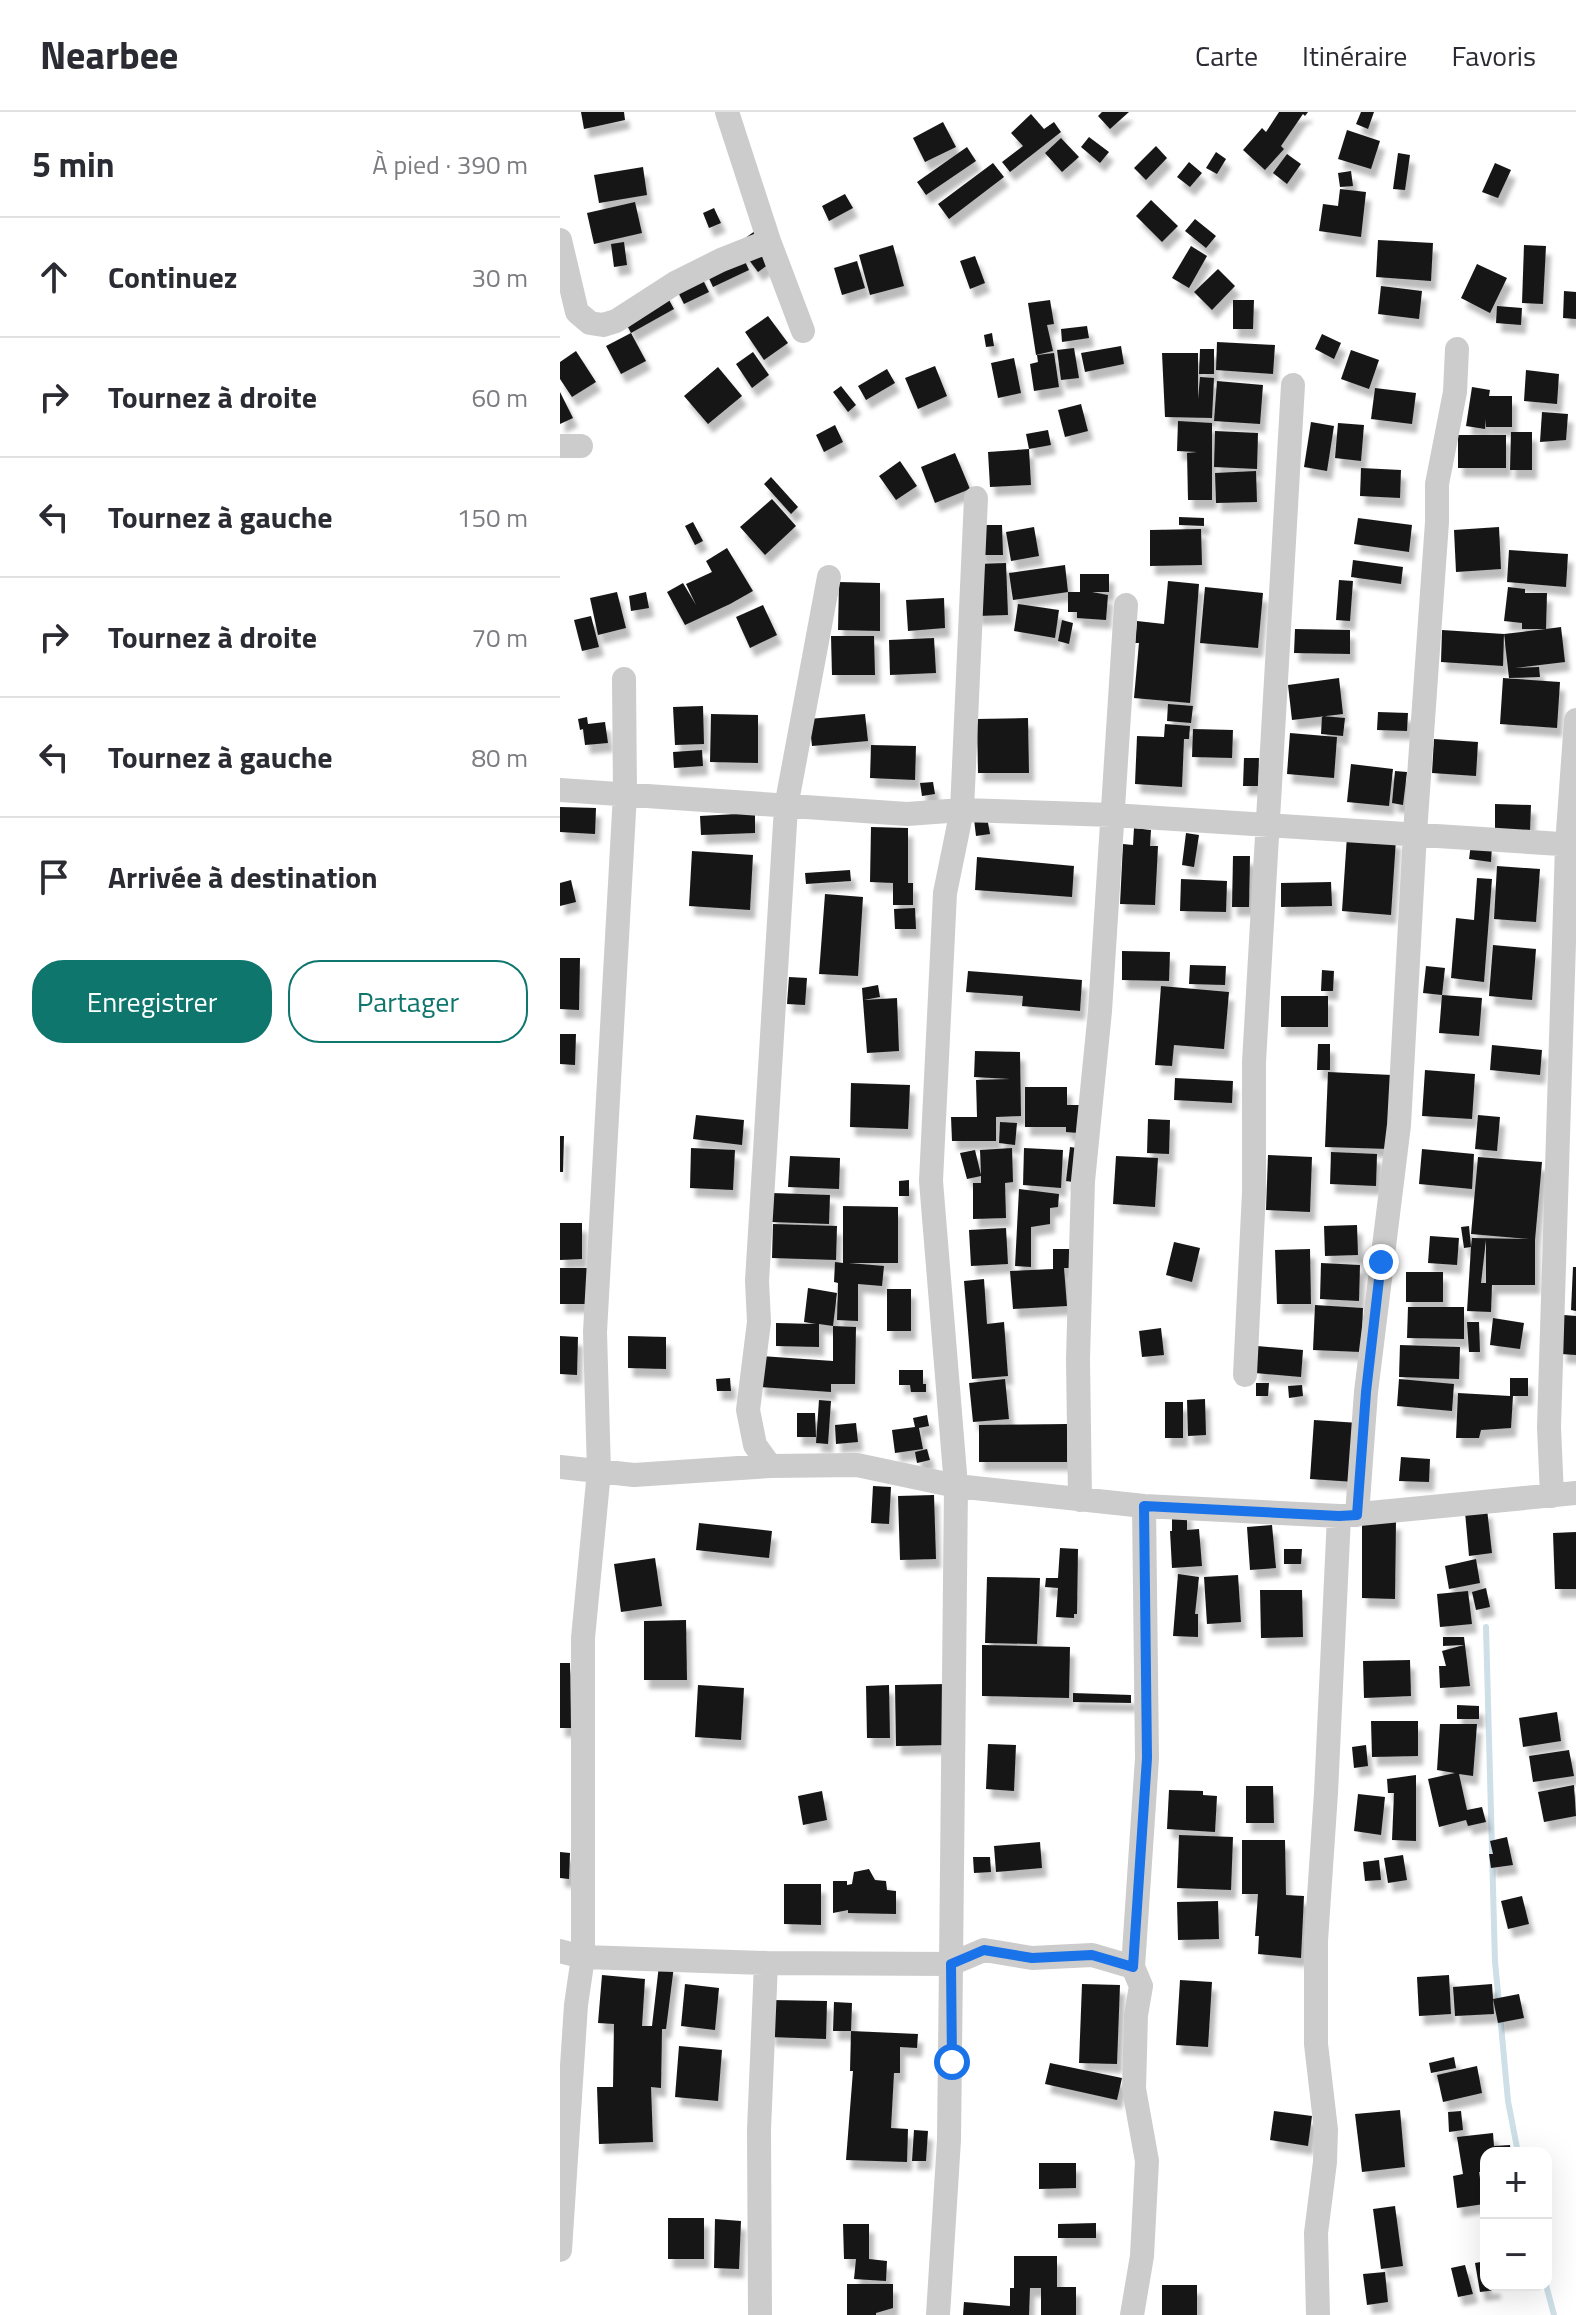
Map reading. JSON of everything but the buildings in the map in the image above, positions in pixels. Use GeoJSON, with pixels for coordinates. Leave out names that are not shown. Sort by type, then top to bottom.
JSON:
{"type":"FeatureCollection","features":[{"type":"Feature","properties":{"kind":"street"},"geometry":{"type":"LineString","coordinates":[[727,112],[769,241],[803,331]]}},
{"type":"Feature","properties":{"kind":"street"},"geometry":{"type":"LineString","coordinates":[[560,240],[577,312],[590,323],[603,325],[616,321],[675,283],[769,241]]}},
{"type":"Feature","properties":{"kind":"street"},"geometry":{"type":"LineString","coordinates":[[1318,2315],[1316,2233],[1326,2130],[1316,2044],[1316,1941],[1326,1793],[1348,1516],[1399,1125],[1437,484],[1455,392],[1457,349]]}},
{"type":"Feature","properties":{"kind":"street"},"geometry":{"type":"LineString","coordinates":[[1245,1375],[1254,1192],[1254,1062],[1293,385]]}},
{"type":"Feature","properties":{"kind":"street"},"geometry":{"type":"LineString","coordinates":[[938,2315],[949,2140],[956,1486],[931,1181],[945,893],[962,810],[976,498]]}},
{"type":"Feature","properties":{"kind":"street"},"geometry":{"type":"LineString","coordinates":[[770,1466],[755,1445],[748,1410],[759,1322],[758,1265],[786,807],[829,577]]}},
{"type":"Feature","properties":{"kind":"street"},"geometry":{"type":"LineString","coordinates":[[1080,1500],[1083,1181],[1100,1011],[1126,605]]}},
{"type":"Feature","properties":{"kind":"street"},"geometry":{"type":"LineString","coordinates":[[560,2250],[576,2005],[571,1954],[583,1638],[599,1471],[595,1332],[625,794],[624,679]]}},
{"type":"Feature","properties":{"kind":"street"},"geometry":{"type":"LineString","coordinates":[[560,1467],[634,1475],[770,1466],[857,1465],[956,1486],[1080,1500],[1348,1516],[1564,1494],[1549,1427],[1576,720]]}},
{"type":"Feature","properties":{"kind":"street"},"geometry":{"type":"LineString","coordinates":[[560,790],[907,814],[962,810],[1266,823],[1571,845]]}},
{"type":"Feature","properties":{"kind":"street"},"geometry":{"type":"LineString","coordinates":[[1132,2315],[1142,2256],[1147,2161],[1134,2089],[1136,2015],[1141,1986],[1133,1967],[1147,1758],[1144,1506]]}},
{"type":"Feature","properties":{"kind":"street"},"geometry":{"type":"LineString","coordinates":[[571,1954],[766,1963],[951,1964],[984,1950],[1032,1958],[1092,1955],[1133,1967]]}},
{"type":"Feature","properties":{"kind":"street"},"geometry":{"type":"LineString","coordinates":[[760,2315],[759,2130],[766,1963]]}},
{"type":"Feature","properties":{"kind":"waterway"},"geometry":{"type":"LineString","coordinates":[[1486,1627],[1495,1962],[1499,2003]]}},
{"type":"Feature","properties":{"kind":"waterway"},"geometry":{"type":"LineString","coordinates":[[1500,2014],[1508,2101],[1517,2147]]}},
{"type":"Feature","properties":{"kind":"waterway"},"geometry":{"type":"LineString","coordinates":[[1548,2291],[1554,2315]]}},
{"type":"Feature","properties":{"kind":"route"},"geometry":{"type":"LineString","coordinates":[[952,2062],[951,1964],[984,1950],[1032,1958],[1092,1955],[1133,1967],[1147,1758],[1144,1506],[1357,1515],[1366,1392],[1381,1262]]}}]}
